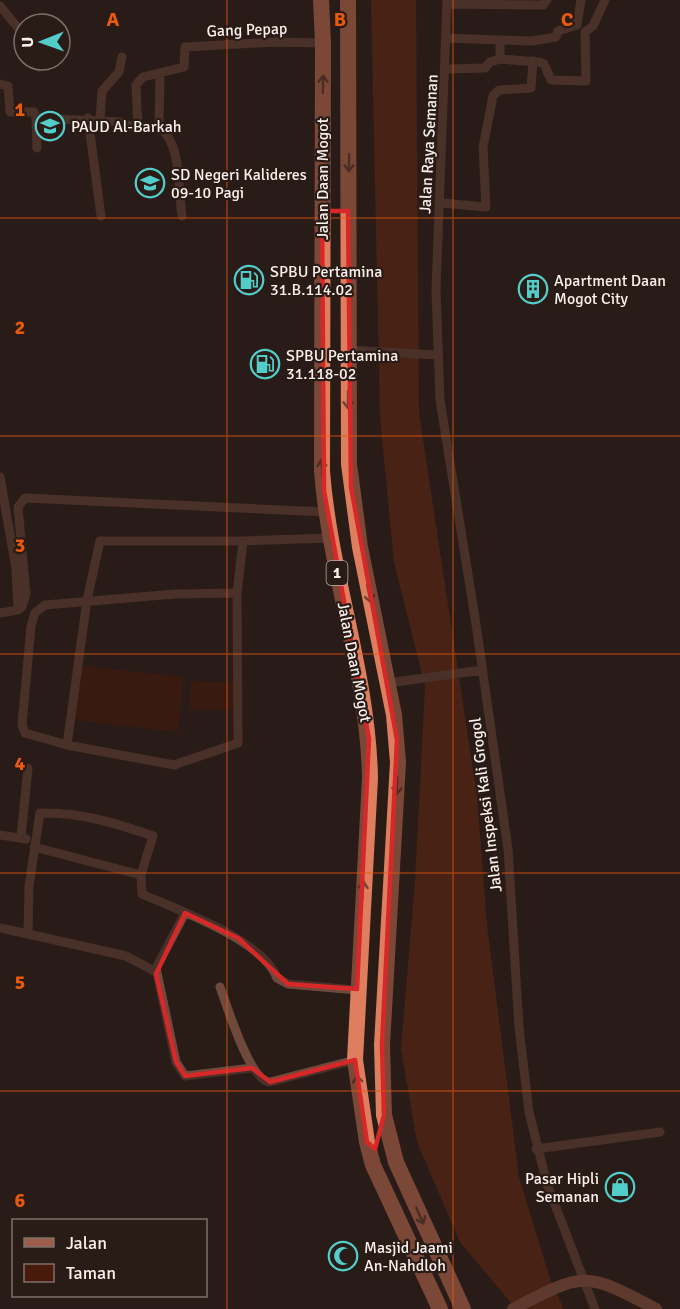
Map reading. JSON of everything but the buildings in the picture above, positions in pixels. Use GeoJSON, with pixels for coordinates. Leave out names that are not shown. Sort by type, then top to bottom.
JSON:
{"type":"FeatureCollection","features":[{"type":"Feature","properties":{"kind":"highway","name":"Jalan Daan Mogot"},"geometry":{"type":"LineString","coordinates":[[321,0],[323,44],[321,446],[330,538],[357,665],[369,739],[370,778],[355,1060],[371,1148],[440,1309]]}},
{"type":"Feature","properties":{"kind":"highway","name":"Jalan Daan Mogot"},"geometry":{"type":"LineString","coordinates":[[348,0],[348,211],[355,351],[351,487],[360,547],[391,683],[398,762],[382,1045],[384,1115],[396,1162],[463,1309]]}},
{"type":"Feature","properties":{"kind":"highway"},"geometry":{"type":"LineString","coordinates":[[322,190],[349,190]]}},
{"type":"Feature","properties":{"kind":"highway"},"geometry":{"type":"LineString","coordinates":[[322,211],[348,211]]}},
{"type":"Feature","properties":{"kind":"highway"},"geometry":{"type":"LineString","coordinates":[[384,1115],[371,1148],[396,1162]]}},
{"type":"Feature","properties":{"kind":"street"},"geometry":{"type":"LineString","coordinates":[[447,2],[543,5],[547,0]]}},
{"type":"Feature","properties":{"kind":"street"},"geometry":{"type":"LineString","coordinates":[[447,38],[532,41],[556,37],[558,31],[578,25],[581,0]]}},
{"type":"Feature","properties":{"kind":"street"},"geometry":{"type":"LineString","coordinates":[[446,69],[483,68],[490,62],[500,59],[533,61],[544,64],[551,80],[586,81],[585,32],[593,26],[605,0]]}},
{"type":"Feature","properties":{"kind":"street","name":"Jalan Raya Semanan"},"geometry":{"type":"LineString","coordinates":[[436,290],[447,2]]}},
{"type":"Feature","properties":{"kind":"street"},"geometry":{"type":"LineString","coordinates":[[0,6],[12,20]]}},
{"type":"Feature","properties":{"kind":"street"},"geometry":{"type":"LineString","coordinates":[[500,40],[500,59]]}},
{"type":"Feature","properties":{"kind":"street","name":"Gang Pepap"},"geometry":{"type":"LineString","coordinates":[[160,74],[184,67],[186,47],[275,42],[323,44]]}},
{"type":"Feature","properties":{"kind":"street"},"geometry":{"type":"LineString","coordinates":[[100,120],[102,91],[119,72],[122,57]]}},
{"type":"Feature","properties":{"kind":"street"},"geometry":{"type":"LineString","coordinates":[[441,203],[486,207],[483,147],[493,96],[499,90],[531,88],[533,61]]}},
{"type":"Feature","properties":{"kind":"street"},"geometry":{"type":"LineString","coordinates":[[138,129],[136,85],[143,77],[160,74],[159,126]]}},
{"type":"Feature","properties":{"kind":"street"},"geometry":{"type":"LineString","coordinates":[[0,84],[8,86],[10,112],[33,112],[36,118],[38,148]]}},
{"type":"Feature","properties":{"kind":"street"},"geometry":{"type":"LineString","coordinates":[[36,118],[88,118],[120,122],[138,129],[159,126],[167,133],[173,147],[182,216]]}},
{"type":"Feature","properties":{"kind":"street"},"geometry":{"type":"LineString","coordinates":[[88,118],[101,216]]}},
{"type":"Feature","properties":{"kind":"street","name":"Jalan Inspeksi Kali Grogol"},"geometry":{"type":"LineString","coordinates":[[436,290],[432,355],[508,849],[519,1027],[529,1112],[536,1149],[547,1184],[595,1309]]}},
{"type":"Feature","properties":{"kind":"street"},"geometry":{"type":"LineString","coordinates":[[355,351],[432,355]]}},
{"type":"Feature","properties":{"kind":"street"},"geometry":{"type":"LineString","coordinates":[[0,477],[10,528],[18,610]]}},
{"type":"Feature","properties":{"kind":"street"},"geometry":{"type":"LineString","coordinates":[[0,613],[18,610],[22,607],[26,594],[18,507],[25,498],[326,512]]}},
{"type":"Feature","properties":{"kind":"street"},"geometry":{"type":"LineString","coordinates":[[0,531],[10,528]]}},
{"type":"Feature","properties":{"kind":"street"},"geometry":{"type":"LineString","coordinates":[[67,745],[87,600],[99,543],[102,540],[243,541],[330,538]]}},
{"type":"Feature","properties":{"kind":"street"},"geometry":{"type":"LineString","coordinates":[[237,592],[87,600],[45,605],[35,613],[31,626],[22,728],[25,733],[67,745],[174,765],[238,743],[237,592],[243,541]]}},
{"type":"Feature","properties":{"kind":"street"},"geometry":{"type":"LineString","coordinates":[[391,683],[480,670]]}},
{"type":"Feature","properties":{"kind":"street"},"geometry":{"type":"LineString","coordinates":[[21,837],[28,768]]}},
{"type":"Feature","properties":{"kind":"street"},"geometry":{"type":"LineString","coordinates":[[28,934],[34,844],[40,813],[64,813],[101,818],[153,836],[141,875],[142,894],[238,938],[273,968],[277,978],[288,984],[357,990]]}},
{"type":"Feature","properties":{"kind":"street"},"geometry":{"type":"LineString","coordinates":[[0,835],[21,837],[34,844],[141,875]]}},
{"type":"Feature","properties":{"kind":"street"},"geometry":{"type":"LineString","coordinates":[[185,914],[156,972],[176,1062],[185,1076],[252,1068]]}},
{"type":"Feature","properties":{"kind":"street"},"geometry":{"type":"LineString","coordinates":[[0,928],[126,956],[156,972]]}},
{"type":"Feature","properties":{"kind":"street"},"geometry":{"type":"LineString","coordinates":[[220,987],[252,1068],[263,1080],[270,1082],[355,1060]]}},
{"type":"Feature","properties":{"kind":"street"},"geometry":{"type":"LineString","coordinates":[[536,1149],[660,1132]]}},
{"type":"Feature","properties":{"kind":"street"},"geometry":{"type":"LineString","coordinates":[[513,1309],[557,1286],[585,1278],[622,1290],[656,1309]]}},
{"type":"Feature","properties":{"kind":"highlighted area"},"geometry":{"type":"Polygon","coordinates":[[[322,211],[348,211],[351,487],[397,740],[382,1045],[384,1115],[375,1149],[367,1142],[355,1060],[270,1082],[252,1068],[185,1076],[176,1062],[156,974],[185,913],[238,938],[288,984],[357,989],[369,739],[324,491],[322,211]]]}},
{"type":"Feature","properties":{"kind":"green space"},"geometry":{"type":"Polygon","coordinates":[[[81,666],[184,677],[178,732],[75,720],[81,666]]]}},
{"type":"Feature","properties":{"kind":"green space"},"geometry":{"type":"Polygon","coordinates":[[[191,681],[241,683],[240,710],[190,709],[191,681]]]}},
{"type":"Feature","properties":{"kind":"shaded area"},"geometry":{"type":"Polygon","coordinates":[[[371,0],[416,0],[419,413],[477,796],[487,925],[519,1177],[551,1282],[564,1309],[516,1309],[460,1242],[417,1142],[401,1049],[415,882],[425,686],[394,563],[380,417],[371,0]]]}},
{"type":"Feature","properties":{"kind":"place","name":"PAUD Al-Barkah"},"geometry":{"type":"Point","coordinates":[50,126]}},
{"type":"Feature","properties":{"kind":"place","name":"SD Negeri Kalideres 09-10 Pagi"},"geometry":{"type":"Point","coordinates":[150,183]}},
{"type":"Feature","properties":{"kind":"place","name":"SPBU Pertamina 31.B.114.02"},"geometry":{"type":"Point","coordinates":[249,280]}},
{"type":"Feature","properties":{"kind":"place","name":"Apartment Daan Mogot City"},"geometry":{"type":"Point","coordinates":[533,289]}},
{"type":"Feature","properties":{"kind":"place","name":"SPBU Pertamina 31.118-02"},"geometry":{"type":"Point","coordinates":[265,364]}},
{"type":"Feature","properties":{"kind":"place","name":"Pasar Hipli Semanan"},"geometry":{"type":"Point","coordinates":[620,1187]}},
{"type":"Feature","properties":{"kind":"place","name":"Masjid Jaami An-Nahdloh"},"geometry":{"type":"Point","coordinates":[343,1256]}}]}
